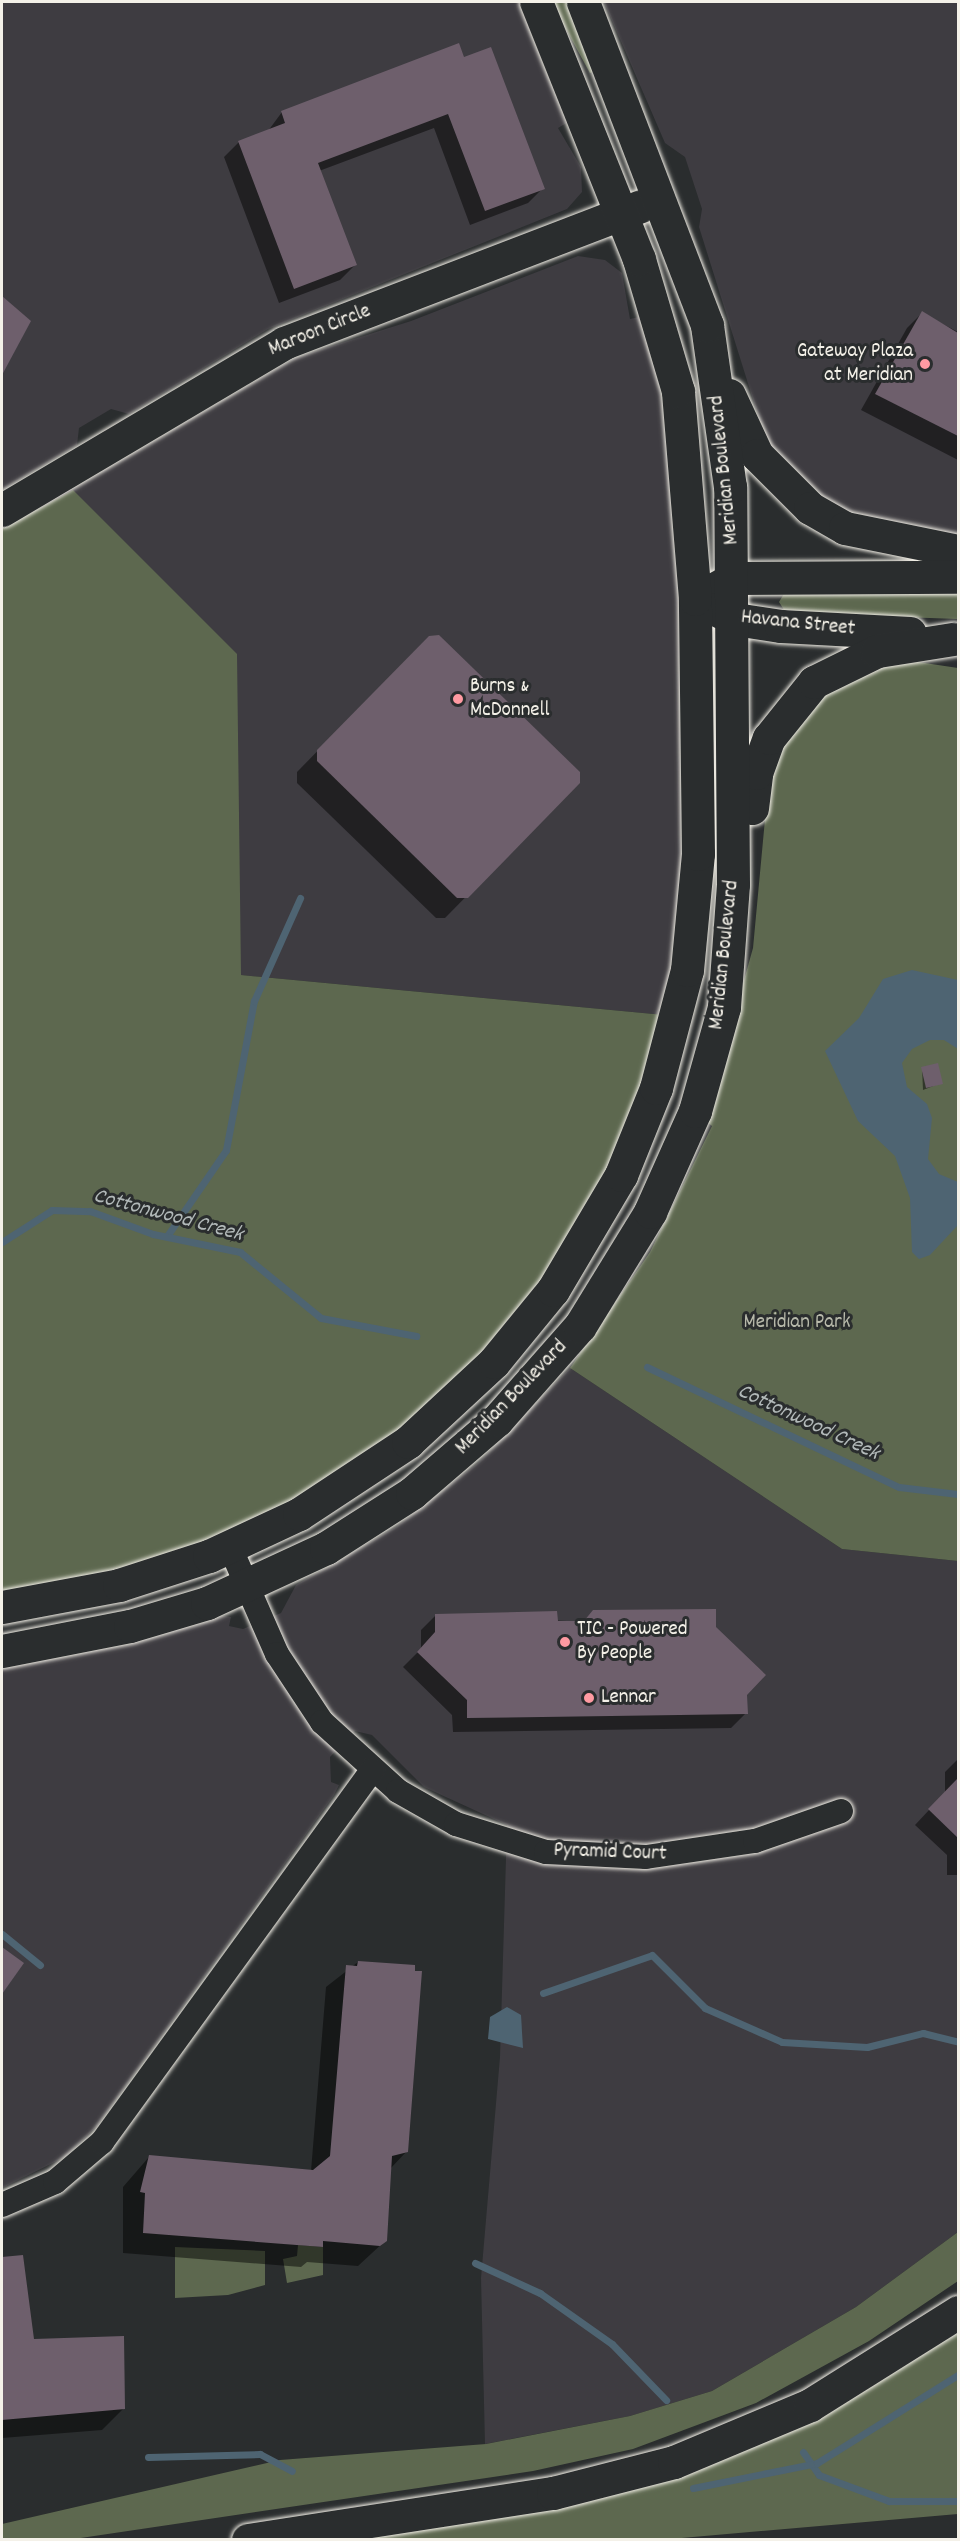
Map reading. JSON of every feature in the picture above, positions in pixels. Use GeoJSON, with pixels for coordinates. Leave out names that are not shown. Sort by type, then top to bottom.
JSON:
{"type":"FeatureCollection","features":[{"type":"Feature","properties":{"kind":"main road","name":"Meridian Boulevard"},"geometry":{"type":"LineString","coordinates":[[2,1607],[137,1580],[230,1547],[348,1484],[449,1407],[544,1303],[621,1175],[668,1052],[692,932],[698,843],[695,600],[675,373],[621,214],[536,2]]}},
{"type":"Feature","properties":{"kind":"main road","name":"Meridian Boulevard"},"geometry":{"type":"LineString","coordinates":[[2,1651],[162,1618],[247,1587],[335,1544],[412,1493],[484,1432],[557,1356],[622,1263],[667,1179],[702,1091],[724,1007],[736,833],[734,578],[712,347],[662,197],[583,2]]}},
{"type":"Feature","properties":{"kind":"main road","name":"Maroon Circle"},"geometry":{"type":"LineString","coordinates":[[2,510],[284,343],[662,197]]}},
{"type":"Feature","properties":{"kind":"main road"},"geometry":{"type":"LineString","coordinates":[[712,347],[751,445],[798,499],[845,528],[958,551]]}},
{"type":"Feature","properties":{"kind":"main road","name":"Havana Street"},"geometry":{"type":"LineString","coordinates":[[695,600],[734,578],[958,577]]}},
{"type":"Feature","properties":{"kind":"main road","name":"Havana Street"},"geometry":{"type":"LineString","coordinates":[[695,600],[735,619],[956,640]]}},
{"type":"Feature","properties":{"kind":"main road"},"geometry":{"type":"LineString","coordinates":[[724,1007],[731,997],[746,903],[754,781],[775,727],[804,691],[845,663],[893,647],[956,640]]}},
{"type":"Feature","properties":{"kind":"main road"},"geometry":{"type":"LineString","coordinates":[[248,2540],[553,2493],[674,2462],[810,2405],[958,2312]]}},
{"type":"Feature","properties":{"kind":"street","name":"Pyramid Court"},"geometry":{"type":"LineString","coordinates":[[230,1547],[247,1587],[301,1694],[331,1733],[372,1770],[409,1798],[465,1828],[577,1856],[646,1857],[716,1850],[781,1835],[841,1811]]}},
{"type":"Feature","properties":{"kind":"street"},"geometry":{"type":"LineString","coordinates":[[2,2205],[55,2182],[102,2142],[372,1770]]}},
{"type":"Feature","properties":{"kind":"shaded area"},"geometry":{"type":"Polygon","coordinates":[[[2,2],[522,2],[570,121],[558,128],[581,167],[582,192],[567,209],[268,329],[129,414],[111,409],[79,428],[77,445],[2,490],[2,2]]]}},
{"type":"Feature","properties":{"kind":"shaded area"},"geometry":{"type":"Polygon","coordinates":[[[604,2],[958,2],[958,536],[852,514],[817,497],[766,441],[699,227],[702,209],[685,157],[665,143],[604,2]]]}},
{"type":"Feature","properties":{"kind":"shaded area"},"geometry":{"type":"Polygon","coordinates":[[[578,256],[605,260],[622,273],[630,319],[644,316],[678,472],[682,904],[664,1015],[241,975],[2,529],[297,357],[411,321],[578,256]]]}},
{"type":"Feature","properties":{"kind":"shaded area"},"geometry":{"type":"Polygon","coordinates":[[[570,1368],[842,1549],[958,1561],[958,2232],[856,2307],[712,2391],[630,2416],[485,2444],[481,2278],[500,2057],[507,1825],[424,1787],[372,1735],[355,1731],[330,1757],[331,1782],[339,1785],[334,1795],[97,2126],[65,2157],[2,2188],[2,1665],[217,1615],[231,1617],[229,1626],[243,1629],[281,1613],[296,1585],[396,1527],[478,1463],[570,1368]]]}},
{"type":"Feature","properties":{"kind":"green space"},"geometry":{"type":"Polygon","coordinates":[[[551,2],[570,2],[598,70],[590,73],[551,2]]]}},
{"type":"Feature","properties":{"kind":"green space"},"geometry":{"type":"Polygon","coordinates":[[[73,490],[237,654],[241,975],[664,1015],[626,1135],[539,1287],[437,1402],[317,1489],[167,1558],[2,1594],[2,529],[73,490]]]}},
{"type":"Feature","properties":{"kind":"green space"},"geometry":{"type":"Polygon","coordinates":[[[958,590],[958,619],[786,613],[779,602],[785,592],[958,590]]]}},
{"type":"Feature","properties":{"kind":"green space","name":"Meridian Park"},"geometry":{"type":"Polygon","coordinates":[[[918,662],[958,668],[958,1561],[842,1549],[570,1368],[650,1252],[712,1126],[705,1120],[753,948],[768,787],[786,736],[819,697],[878,667],[918,662]]]}},
{"type":"Feature","properties":{"kind":"green space"},"geometry":{"type":"Polygon","coordinates":[[[958,2232],[958,2281],[869,2341],[756,2403],[633,2449],[533,2471],[74,2539],[2,2539],[2,2524],[280,2460],[486,2444],[630,2416],[712,2391],[856,2307],[958,2232]]]}},
{"type":"Feature","properties":{"kind":"green space"},"geometry":{"type":"Polygon","coordinates":[[[298,2245],[323,2247],[323,2275],[287,2283],[283,2259],[297,2256],[298,2245]]]}},
{"type":"Feature","properties":{"kind":"green space"},"geometry":{"type":"Polygon","coordinates":[[[175,2247],[265,2251],[265,2285],[228,2295],[175,2298],[175,2247]]]}},
{"type":"Feature","properties":{"kind":"green space"},"geometry":{"type":"Polygon","coordinates":[[[958,2326],[958,2514],[659,2540],[330,2540],[526,2510],[958,2326]]]}},
{"type":"Feature","properties":{"kind":"water"},"geometry":{"type":"Polygon","coordinates":[[[912,970],[958,980],[958,1049],[944,1040],[930,1040],[912,1049],[902,1063],[907,1087],[927,1104],[932,1118],[928,1159],[939,1174],[958,1182],[958,1225],[930,1255],[919,1259],[912,1252],[910,1198],[895,1156],[858,1121],[825,1051],[859,1018],[883,979],[912,970]]]}},
{"type":"Feature","properties":{"kind":"water"},"geometry":{"type":"Polygon","coordinates":[[[507,2007],[521,2015],[523,2048],[488,2039],[490,2017],[507,2007]]]}},
{"type":"Feature","properties":{"kind":"building"},"geometry":{"type":"Polygon","coordinates":[[[459,43],[464,57],[491,47],[545,189],[485,211],[448,114],[318,163],[357,265],[294,289],[238,141],[285,123],[281,111],[459,43]]]}},
{"type":"Feature","properties":{"kind":"building"},"geometry":{"type":"Polygon","coordinates":[[[2,296],[31,321],[2,375],[2,296]]]}},
{"type":"Feature","properties":{"kind":"building","name":"Gateway Plaza at Meridian"},"geometry":{"type":"Polygon","coordinates":[[[922,311],[958,333],[958,436],[875,394],[922,311]]]}},
{"type":"Feature","properties":{"kind":"building"},"geometry":{"type":"Polygon","coordinates":[[[439,635],[580,772],[580,783],[468,898],[457,898],[317,761],[317,750],[429,636],[439,635]]]}},
{"type":"Feature","properties":{"kind":"building"},"geometry":{"type":"Polygon","coordinates":[[[938,1063],[943,1084],[926,1088],[921,1067],[938,1063]]]}},
{"type":"Feature","properties":{"kind":"building"},"geometry":{"type":"Polygon","coordinates":[[[716,1609],[716,1627],[766,1675],[747,1695],[748,1714],[467,1718],[467,1700],[417,1652],[435,1632],[435,1614],[557,1611],[558,1621],[584,1621],[593,1610],[716,1609]]]}},
{"type":"Feature","properties":{"kind":"building"},"geometry":{"type":"Polygon","coordinates":[[[958,1778],[958,1838],[928,1809],[958,1778]]]}},
{"type":"Feature","properties":{"kind":"building"},"geometry":{"type":"Polygon","coordinates":[[[2,1947],[24,1963],[2,1994],[2,1947]]]}},
{"type":"Feature","properties":{"kind":"building"},"geometry":{"type":"Polygon","coordinates":[[[358,1961],[415,1965],[415,1971],[422,1971],[408,2152],[392,2156],[387,2241],[380,2246],[323,2241],[323,2247],[143,2233],[145,2193],[140,2192],[149,2155],[313,2170],[330,2156],[346,1965],[357,1966],[358,1961]]]}},
{"type":"Feature","properties":{"kind":"building"},"geometry":{"type":"Polygon","coordinates":[[[23,2255],[34,2339],[124,2336],[125,2409],[2,2420],[2,2257],[23,2255]]]}},
{"type":"Feature","properties":{"kind":"waterway"},"geometry":{"type":"LineString","coordinates":[[167,1236],[226,1150],[254,1001],[300,898]]}},
{"type":"Feature","properties":{"kind":"waterway","name":"Cottonwood Creek"},"geometry":{"type":"LineString","coordinates":[[2,1242],[52,1210],[90,1211],[153,1234],[240,1252],[321,1318],[416,1336]]}},
{"type":"Feature","properties":{"kind":"waterway","name":"Cottonwood Creek"},"geometry":{"type":"LineString","coordinates":[[647,1367],[899,1487],[958,1494]]}},
{"type":"Feature","properties":{"kind":"waterway"},"geometry":{"type":"LineString","coordinates":[[2,1934],[40,1965]]}},
{"type":"Feature","properties":{"kind":"waterway"},"geometry":{"type":"LineString","coordinates":[[543,1993],[652,1955],[705,2008],[782,2042],[867,2047],[923,2033],[958,2042]]}},
{"type":"Feature","properties":{"kind":"waterway"},"geometry":{"type":"LineString","coordinates":[[475,2263],[540,2293],[612,2344],[666,2400]]}},
{"type":"Feature","properties":{"kind":"waterway"},"geometry":{"type":"LineString","coordinates":[[693,2488],[817,2463],[958,2375]]}},
{"type":"Feature","properties":{"kind":"waterway"},"geometry":{"type":"LineString","coordinates":[[803,2452],[819,2475],[889,2501],[958,2501]]}},
{"type":"Feature","properties":{"kind":"waterway"},"geometry":{"type":"LineString","coordinates":[[148,2457],[260,2454],[292,2471]]}},
{"type":"Feature","properties":{"kind":"place","name":"Gateway Plaza at Meridian"},"geometry":{"type":"Point","coordinates":[925,364]}},
{"type":"Feature","properties":{"kind":"place","name":"Burns & McDonnell"},"geometry":{"type":"Point","coordinates":[458,699]}},
{"type":"Feature","properties":{"kind":"place","name":"TIC - Powered By People"},"geometry":{"type":"Point","coordinates":[565,1642]}},
{"type":"Feature","properties":{"kind":"place","name":"Lennar"},"geometry":{"type":"Point","coordinates":[589,1698]}}]}
